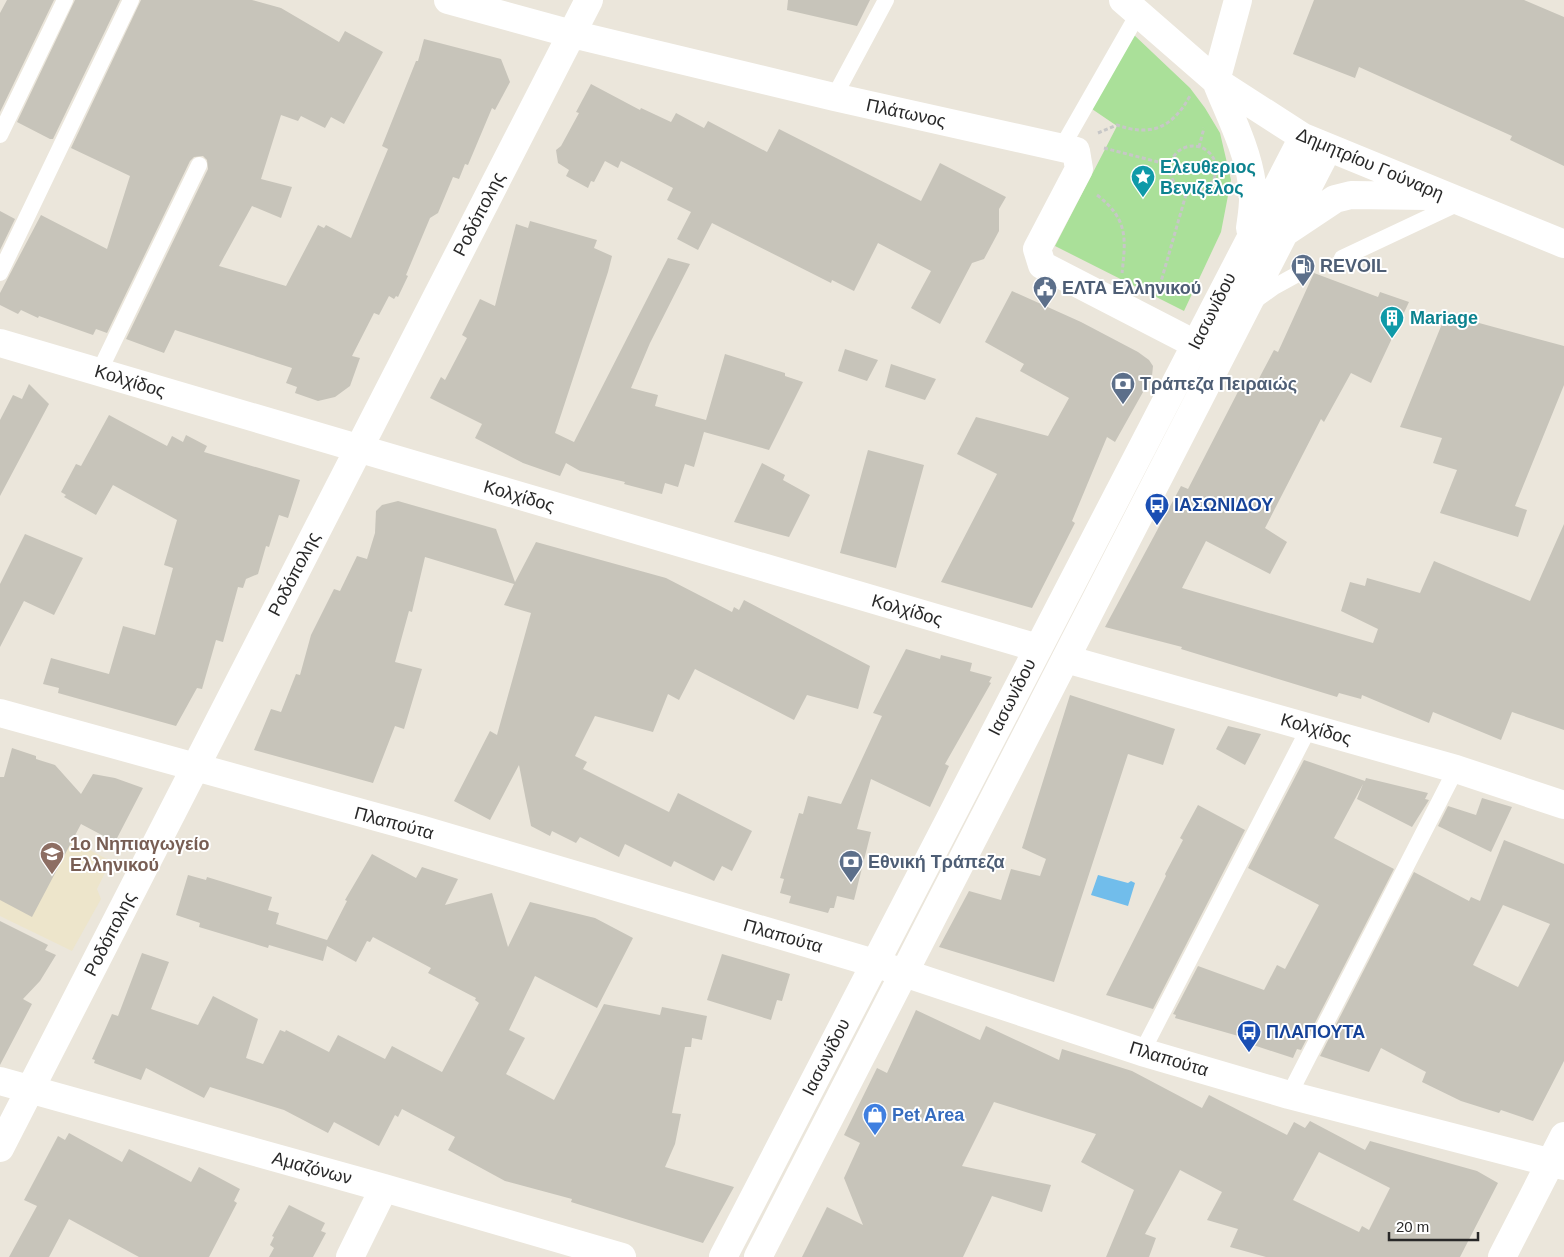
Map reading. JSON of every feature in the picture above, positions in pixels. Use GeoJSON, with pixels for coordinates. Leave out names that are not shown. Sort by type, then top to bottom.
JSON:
{"type":"FeatureCollection","features":[{"type":"Feature","properties":{"kind":"street","name":"Πλάτωνος"},"geometry":{"type":"LineString","coordinates":[[448,0],[572,34],[834,97],[1069,149]]}},
{"type":"Feature","properties":{"kind":"street","name":"Ροδόπολης"},"geometry":{"type":"LineString","coordinates":[[0,1148],[589,0]]}},
{"type":"Feature","properties":{"kind":"street"},"geometry":{"type":"LineString","coordinates":[[1238,0],[1216,81],[1234,121],[1252,184],[1253,205],[1247,243]]}},
{"type":"Feature","properties":{"kind":"street","name":"Δημητρίου Γούναρη"},"geometry":{"type":"LineString","coordinates":[[1130,7],[1216,81],[1303,137],[1564,244]]}},
{"type":"Feature","properties":{"kind":"street","name":"Ιασωνίδου"},"geometry":{"type":"LineString","coordinates":[[723,1257],[1303,137]]}},
{"type":"Feature","properties":{"kind":"street","name":"Ιασωνίδου"},"geometry":{"type":"LineString","coordinates":[[758,1257],[1328,148]]}},
{"type":"Feature","properties":{"kind":"street"},"geometry":{"type":"LineString","coordinates":[[1069,149],[1079,169],[1037,249],[1042,265],[1195,344]]}},
{"type":"Feature","properties":{"kind":"street"},"geometry":{"type":"LineString","coordinates":[[1286,232],[1335,199],[1351,195],[1456,200]]}},
{"type":"Feature","properties":{"kind":"street","name":"Κολχίδος"},"geometry":{"type":"LineString","coordinates":[[0,343],[1038,648]]}},
{"type":"Feature","properties":{"kind":"street","name":"Κολχίδος"},"geometry":{"type":"LineString","coordinates":[[1066,659],[1456,769],[1564,804]]}},
{"type":"Feature","properties":{"kind":"street","name":"Πλαπούτα"},"geometry":{"type":"LineString","coordinates":[[0,712],[195,768],[420,829],[874,963],[1142,1052],[1289,1095],[1557,1164]]}},
{"type":"Feature","properties":{"kind":"street","name":"Αμαζόνων"},"geometry":{"type":"LineString","coordinates":[[0,1081],[384,1188],[622,1257]]}},
{"type":"Feature","properties":{"kind":"street"},"geometry":{"type":"LineString","coordinates":[[1502,1257],[1557,1164],[1564,1136]]}},
{"type":"Feature","properties":{"kind":"street"},"geometry":{"type":"LineString","coordinates":[[350,1257],[384,1188]]}},
{"type":"Feature","properties":{"kind":"lane"},"geometry":{"type":"LineString","coordinates":[[0,135],[65,0]]}},
{"type":"Feature","properties":{"kind":"lane"},"geometry":{"type":"LineString","coordinates":[[0,273],[131,0]]}},
{"type":"Feature","properties":{"kind":"lane"},"geometry":{"type":"LineString","coordinates":[[834,97],[886,0]]}},
{"type":"Feature","properties":{"kind":"lane"},"geometry":{"type":"LineString","coordinates":[[1069,149],[1130,7]]}},
{"type":"Feature","properties":{"kind":"lane"},"geometry":{"type":"LineString","coordinates":[[99,372],[200,166]]}},
{"type":"Feature","properties":{"kind":"lane"},"geometry":{"type":"LineString","coordinates":[[1342,258],[1456,200]]}},
{"type":"Feature","properties":{"kind":"lane"},"geometry":{"type":"LineString","coordinates":[[1247,306],[1274,287],[1305,270]]}},
{"type":"Feature","properties":{"kind":"lane"},"geometry":{"type":"LineString","coordinates":[[1142,1052],[1309,728]]}},
{"type":"Feature","properties":{"kind":"lane"},"geometry":{"type":"LineString","coordinates":[[1289,1095],[1456,769]]}},
{"type":"Feature","properties":{"kind":"path"},"geometry":{"type":"LineString","coordinates":[[1069,149],[1117,126],[1135,132],[1160,127],[1178,114],[1194,89],[1216,81]]}},
{"type":"Feature","properties":{"kind":"path"},"geometry":{"type":"LineString","coordinates":[[1199,147],[1210,154],[1216,168],[1212,181],[1202,190],[1187,191],[1176,185],[1172,178],[1170,165],[1178,152],[1184,148],[1199,147]]}},
{"type":"Feature","properties":{"kind":"path"},"geometry":{"type":"LineString","coordinates":[[1069,149],[1105,148],[1170,165]]}},
{"type":"Feature","properties":{"kind":"path"},"geometry":{"type":"LineString","coordinates":[[1073,180],[1090,190],[1110,206],[1116,214],[1125,235],[1126,246],[1121,280],[1112,300]]}},
{"type":"Feature","properties":{"kind":"path"},"geometry":{"type":"LineString","coordinates":[[1151,320],[1187,191]]}},
{"type":"Feature","properties":{"kind":"shaded area","name":"1ο Νηπιαγωγείο Ελληνικού"},"geometry":{"type":"Polygon","coordinates":[[[0,804],[111,861],[97,889],[101,899],[72,951],[0,916],[0,804]]]}},
{"type":"Feature","properties":{"kind":"green space"},"geometry":{"type":"Polygon","coordinates":[[[1133,34],[1190,88],[1205,108],[1220,133],[1231,180],[1221,232],[1184,311],[1055,246],[1117,126],[1092,109],[1133,34]]]}},
{"type":"Feature","properties":{"kind":"water"},"geometry":{"type":"Polygon","coordinates":[[[1098,875],[1135,883],[1128,906],[1091,895],[1098,875]]]}},
{"type":"Feature","properties":{"kind":"building"},"geometry":{"type":"Polygon","coordinates":[[[7,0],[54,0],[0,112],[0,13],[7,0]]]}},
{"type":"Feature","properties":{"kind":"building"},"geometry":{"type":"Polygon","coordinates":[[[75,0],[120,0],[53,139],[50,139],[17,122],[75,0]]]}},
{"type":"Feature","properties":{"kind":"building"},"geometry":{"type":"Polygon","coordinates":[[[141,0],[252,0],[281,8],[339,42],[345,31],[383,52],[344,124],[331,117],[325,128],[301,116],[298,121],[281,115],[261,179],[292,187],[281,218],[252,206],[219,266],[286,286],[318,225],[324,228],[326,225],[351,238],[388,149],[382,146],[416,61],[418,61],[424,39],[501,59],[510,82],[495,110],[492,108],[468,165],[465,164],[459,179],[453,177],[438,213],[430,218],[398,297],[396,296],[394,299],[389,296],[379,315],[374,313],[352,356],[360,358],[350,386],[335,397],[318,401],[295,393],[297,387],[286,383],[292,368],[175,330],[164,353],[126,339],[208,169],[207,160],[203,156],[194,157],[190,161],[107,333],[96,329],[93,335],[39,316],[38,318],[21,310],[18,314],[0,305],[0,293],[41,215],[107,249],[130,176],[71,148],[141,0]]]}},
{"type":"Feature","properties":{"kind":"building"},"geometry":{"type":"Polygon","coordinates":[[[788,0],[870,0],[857,26],[787,10],[788,0]]]}},
{"type":"Feature","properties":{"kind":"building"},"geometry":{"type":"Polygon","coordinates":[[[1314,0],[1524,0],[1564,17],[1564,166],[1510,140],[1512,136],[1359,67],[1355,78],[1293,54],[1314,0]]]}},
{"type":"Feature","properties":{"kind":"building"},"geometry":{"type":"Polygon","coordinates":[[[591,84],[640,110],[641,108],[671,122],[676,113],[704,128],[708,121],[767,152],[779,129],[921,201],[940,163],[1006,197],[999,209],[999,231],[984,259],[972,263],[940,324],[911,308],[931,271],[878,243],[854,291],[832,280],[831,283],[712,223],[698,250],[677,239],[691,212],[667,200],[673,188],[621,161],[618,168],[605,161],[594,182],[591,181],[588,188],[566,176],[569,170],[558,163],[556,150],[561,146],[579,113],[576,112],[591,84]]]}},
{"type":"Feature","properties":{"kind":"building"},"geometry":{"type":"Polygon","coordinates":[[[0,211],[15,219],[0,250],[0,211]]]}},
{"type":"Feature","properties":{"kind":"building"},"geometry":{"type":"Polygon","coordinates":[[[530,221],[597,240],[594,248],[612,256],[555,433],[574,442],[668,258],[690,264],[650,343],[631,388],[658,395],[655,406],[706,420],[725,354],[785,373],[785,376],[803,382],[769,450],[704,432],[694,467],[685,464],[678,487],[665,483],[662,494],[624,484],[625,482],[580,471],[566,463],[560,476],[523,463],[475,438],[482,424],[430,398],[441,377],[445,380],[467,338],[462,335],[480,299],[495,306],[516,224],[528,228],[530,221]]]}},
{"type":"Feature","properties":{"kind":"building"},"geometry":{"type":"Polygon","coordinates":[[[1314,273],[1378,297],[1380,292],[1409,302],[1371,383],[1351,373],[1324,422],[1321,419],[1265,528],[1287,542],[1270,574],[1206,541],[1182,588],[1373,643],[1378,629],[1341,611],[1350,582],[1365,586],[1367,578],[1420,593],[1434,561],[1530,601],[1564,524],[1564,730],[1512,712],[1501,740],[1433,712],[1429,723],[1362,695],[1361,699],[1339,693],[1337,697],[1181,649],[1182,647],[1105,627],[1181,486],[1188,489],[1244,380],[1255,386],[1274,350],[1278,352],[1314,273]]]}},
{"type":"Feature","properties":{"kind":"building"},"geometry":{"type":"Polygon","coordinates":[[[1012,291],[1081,322],[1138,352],[1149,360],[1153,366],[1152,376],[1115,442],[1107,437],[1072,521],[1075,523],[1032,608],[941,582],[997,474],[957,454],[976,417],[1048,436],[1069,398],[1020,371],[1024,364],[985,342],[1012,291]]]}},
{"type":"Feature","properties":{"kind":"building"},"geometry":{"type":"Polygon","coordinates":[[[1446,314],[1564,346],[1564,385],[1515,506],[1527,510],[1518,537],[1440,513],[1457,470],[1433,463],[1442,438],[1400,427],[1446,314]]]}},
{"type":"Feature","properties":{"kind":"building"},"geometry":{"type":"Polygon","coordinates":[[[845,349],[878,360],[867,381],[838,371],[845,349]]]}},
{"type":"Feature","properties":{"kind":"building"},"geometry":{"type":"Polygon","coordinates":[[[891,364],[936,379],[925,400],[885,387],[891,364]]]}},
{"type":"Feature","properties":{"kind":"building"},"geometry":{"type":"Polygon","coordinates":[[[29,384],[49,404],[0,496],[0,420],[13,395],[22,399],[29,384]]]}},
{"type":"Feature","properties":{"kind":"building"},"geometry":{"type":"Polygon","coordinates":[[[109,415],[167,446],[172,436],[183,442],[186,435],[207,446],[204,452],[300,480],[288,518],[279,515],[269,547],[266,546],[258,574],[246,579],[243,588],[238,587],[223,642],[216,640],[202,689],[197,688],[176,726],[58,693],[59,688],[43,684],[51,658],[109,674],[123,626],[155,635],[173,568],[164,565],[177,520],[113,485],[96,515],[64,497],[66,495],[61,492],[76,464],[81,466],[109,415]]]}},
{"type":"Feature","properties":{"kind":"building"},"geometry":{"type":"Polygon","coordinates":[[[868,450],[924,465],[896,568],[840,553],[868,450]]]}},
{"type":"Feature","properties":{"kind":"building"},"geometry":{"type":"Polygon","coordinates":[[[762,463],[785,475],[783,480],[810,495],[789,537],[734,522],[762,463]]]}},
{"type":"Feature","properties":{"kind":"building"},"geometry":{"type":"Polygon","coordinates":[[[398,501],[496,529],[515,582],[536,542],[666,578],[732,612],[734,607],[739,610],[744,600],[870,666],[858,709],[807,695],[794,720],[695,669],[679,700],[668,694],[653,732],[595,716],[575,756],[587,762],[583,769],[669,812],[678,793],[752,831],[732,871],[722,866],[714,881],[674,861],[671,867],[625,844],[619,857],[580,837],[576,843],[552,831],[550,836],[531,826],[519,765],[490,820],[454,801],[490,731],[497,735],[531,613],[504,605],[514,584],[425,557],[412,612],[409,611],[395,662],[422,669],[404,729],[395,726],[373,783],[254,750],[271,709],[281,712],[296,674],[300,675],[311,635],[334,589],[340,591],[357,556],[367,559],[375,533],[376,511],[382,505],[398,501]]]}},
{"type":"Feature","properties":{"kind":"building"},"geometry":{"type":"Polygon","coordinates":[[[25,534],[83,558],[54,615],[24,601],[0,647],[0,584],[25,534]]]}},
{"type":"Feature","properties":{"kind":"building"},"geometry":{"type":"Polygon","coordinates":[[[906,649],[940,659],[941,655],[972,663],[970,671],[992,677],[989,682],[991,683],[945,764],[949,766],[930,807],[871,779],[857,829],[871,832],[854,900],[837,896],[834,908],[830,908],[828,913],[789,903],[791,896],[780,893],[784,879],[780,878],[799,813],[803,814],[808,796],[841,804],[882,716],[873,713],[906,649]]]}},
{"type":"Feature","properties":{"kind":"building"},"geometry":{"type":"Polygon","coordinates":[[[1070,695],[1175,729],[1163,765],[1128,754],[1054,982],[939,947],[969,891],[1001,900],[1011,869],[1040,876],[1046,859],[1022,848],[1070,695]]]}},
{"type":"Feature","properties":{"kind":"building"},"geometry":{"type":"Polygon","coordinates":[[[1228,726],[1261,734],[1245,765],[1216,749],[1228,726]]]}},
{"type":"Feature","properties":{"kind":"building"},"geometry":{"type":"Polygon","coordinates":[[[12,748],[55,765],[81,794],[93,774],[115,778],[143,788],[115,842],[81,824],[32,917],[0,900],[0,777],[4,777],[12,748]]]}},
{"type":"Feature","properties":{"kind":"building"},"geometry":{"type":"Polygon","coordinates":[[[1304,760],[1365,781],[1366,778],[1428,793],[1425,799],[1429,800],[1412,827],[1357,799],[1363,784],[1334,838],[1394,869],[1301,1050],[1297,1049],[1293,1058],[1247,1043],[1249,1039],[1175,1018],[1176,1015],[1173,1014],[1198,966],[1264,990],[1277,965],[1285,969],[1319,905],[1248,868],[1304,760]]]}},
{"type":"Feature","properties":{"kind":"building"},"geometry":{"type":"Polygon","coordinates":[[[1482,798],[1512,807],[1491,852],[1438,826],[1448,806],[1476,815],[1482,798]]]}},
{"type":"Feature","properties":{"kind":"building"},"geometry":{"type":"Polygon","coordinates":[[[1198,805],[1245,830],[1153,1009],[1106,995],[1166,876],[1165,874],[1183,840],[1180,838],[1198,805]]]}},
{"type":"Feature","properties":{"kind":"building"},"geometry":{"type":"Polygon","coordinates":[[[1504,840],[1564,864],[1564,1061],[1533,1121],[1501,1110],[1499,1113],[1461,1101],[1422,1082],[1426,1072],[1381,1048],[1369,1072],[1320,1056],[1414,872],[1469,901],[1471,897],[1480,901],[1504,840]],[[1503,905],[1473,965],[1518,987],[1550,924],[1503,905]]]}},
{"type":"Feature","properties":{"kind":"building"},"geometry":{"type":"Polygon","coordinates":[[[372,854],[416,878],[422,867],[458,879],[445,905],[492,893],[508,947],[530,902],[595,918],[633,938],[597,1008],[535,976],[509,1030],[525,1038],[506,1074],[554,1100],[604,1004],[660,1015],[662,1007],[707,1016],[702,1040],[692,1038],[691,1047],[685,1047],[672,1113],[681,1114],[675,1144],[665,1167],[734,1187],[703,1243],[571,1202],[572,1199],[505,1181],[448,1150],[455,1137],[402,1109],[398,1117],[395,1115],[379,1146],[334,1122],[328,1133],[284,1110],[210,1087],[204,1098],[146,1068],[141,1080],[94,1063],[95,1060],[92,1059],[112,1014],[118,1016],[142,953],[169,962],[151,1009],[198,1025],[213,996],[258,1019],[246,1058],[263,1064],[280,1030],[285,1032],[286,1030],[329,1052],[338,1035],[385,1059],[392,1046],[442,1072],[479,1003],[475,1000],[476,998],[428,973],[431,968],[373,937],[370,942],[367,941],[356,962],[327,946],[323,961],[269,945],[268,948],[199,927],[200,923],[176,915],[188,875],[206,880],[207,877],[272,897],[268,910],[279,913],[276,924],[327,940],[347,901],[345,900],[372,854]]]}},
{"type":"Feature","properties":{"kind":"building"},"geometry":{"type":"Polygon","coordinates":[[[0,921],[48,945],[45,950],[56,955],[40,981],[23,999],[32,1004],[0,1065],[0,921]]]}},
{"type":"Feature","properties":{"kind":"building"},"geometry":{"type":"Polygon","coordinates":[[[722,954],[790,974],[782,1001],[777,1000],[771,1020],[707,1000],[722,954]]]}},
{"type":"Feature","properties":{"kind":"building"},"geometry":{"type":"Polygon","coordinates":[[[916,1010],[980,1040],[986,1026],[1059,1060],[1062,1049],[1132,1071],[1202,1108],[1209,1095],[1287,1135],[1294,1122],[1305,1128],[1310,1121],[1365,1150],[1370,1141],[1477,1171],[1498,1183],[1460,1257],[1266,1257],[1230,1247],[1238,1229],[1207,1220],[1222,1192],[1180,1170],[1145,1234],[1156,1238],[1149,1257],[1106,1257],[1134,1190],[1081,1162],[1096,1134],[994,1102],[962,1166],[1051,1185],[1042,1212],[992,1196],[963,1257],[802,1257],[827,1207],[863,1225],[844,1178],[860,1143],[844,1135],[877,1068],[887,1073],[916,1010]],[[1319,1152],[1293,1200],[1359,1232],[1362,1226],[1369,1230],[1390,1188],[1319,1152]]]}},
{"type":"Feature","properties":{"kind":"building"},"geometry":{"type":"Polygon","coordinates":[[[69,1133],[122,1162],[129,1149],[191,1182],[199,1167],[240,1189],[234,1201],[237,1203],[209,1257],[139,1257],[69,1219],[49,1257],[9,1257],[37,1206],[24,1200],[58,1136],[65,1140],[69,1133]]]}},
{"type":"Feature","properties":{"kind":"building"},"geometry":{"type":"Polygon","coordinates":[[[289,1205],[325,1223],[321,1231],[326,1233],[313,1257],[269,1257],[274,1248],[270,1245],[274,1237],[272,1236],[289,1205]]]}},
{"type":"Feature","properties":{"kind":"place","name":"Ελευθεριος Βενιζελος"},"geometry":{"type":"Point","coordinates":[1143,198]}},
{"type":"Feature","properties":{"kind":"place","name":"REVOIL"},"geometry":{"type":"Point","coordinates":[1303,287]}},
{"type":"Feature","properties":{"kind":"place","name":"ΕΛΤΑ Ελληνικού"},"geometry":{"type":"Point","coordinates":[1045,309]}},
{"type":"Feature","properties":{"kind":"place","name":"Mariage"},"geometry":{"type":"Point","coordinates":[1392,339]}},
{"type":"Feature","properties":{"kind":"place","name":"Τράπεζα Πειραιώς"},"geometry":{"type":"Point","coordinates":[1123,405]}},
{"type":"Feature","properties":{"kind":"place","name":"ΙΑΣΩΝΙΔΟΥ"},"geometry":{"type":"Point","coordinates":[1157,526]}},
{"type":"Feature","properties":{"kind":"place","name":"1ο Νηπιαγωγείο Ελληνικού"},"geometry":{"type":"Point","coordinates":[52,875]}},
{"type":"Feature","properties":{"kind":"place","name":"Εθνική Τράπεζα"},"geometry":{"type":"Point","coordinates":[851,883]}},
{"type":"Feature","properties":{"kind":"place","name":"ΠΛΑΠΟΥΤΑ"},"geometry":{"type":"Point","coordinates":[1249,1053]}},
{"type":"Feature","properties":{"kind":"place","name":"Pet Area"},"geometry":{"type":"Point","coordinates":[875,1136]}}]}
